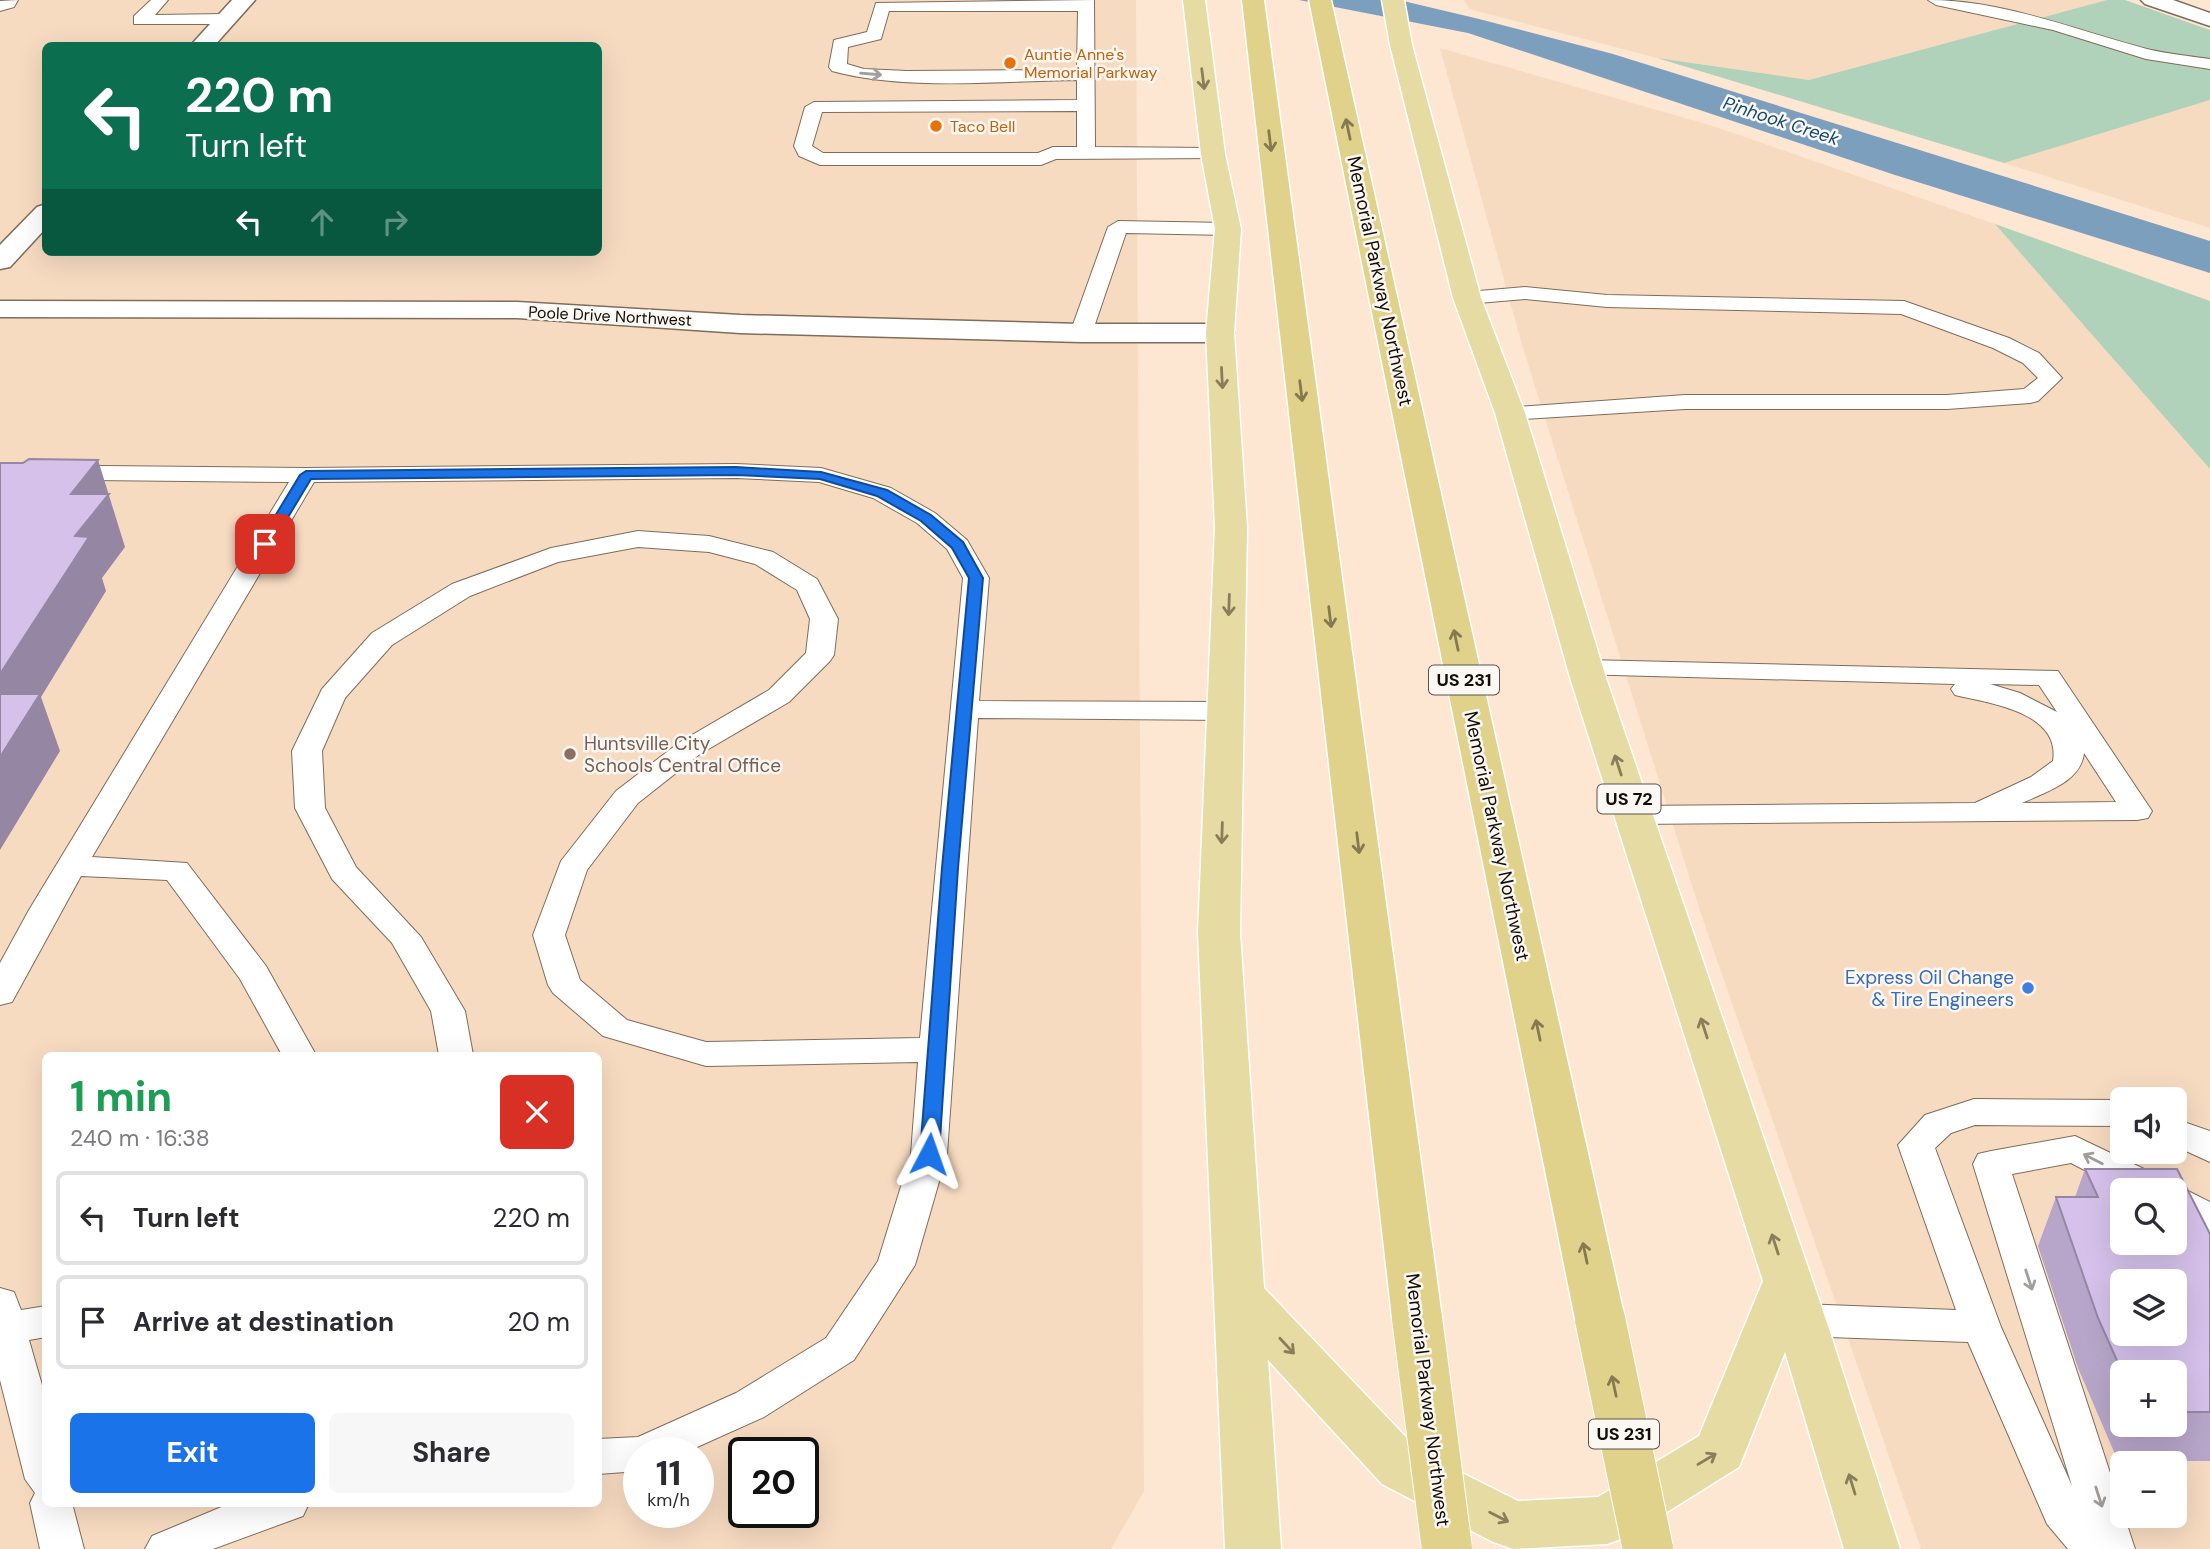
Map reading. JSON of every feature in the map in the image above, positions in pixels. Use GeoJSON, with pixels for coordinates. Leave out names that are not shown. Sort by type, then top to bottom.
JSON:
{"type":"FeatureCollection","features":[{"type":"Feature","properties":{"kind":"highway","name":"Memorial Parkway Northwest"},"geometry":{"type":"LineString","coordinates":[[1320,0],[1648,1549]]}},
{"type":"Feature","properties":{"kind":"highway","name":"US 72"},"geometry":{"type":"LineString","coordinates":[[1393,0],[1401,45],[1467,298],[1510,413],[1586,668],[1795,1301],[1872,1549]]}},
{"type":"Feature","properties":{"kind":"highway"},"geometry":{"type":"LineString","coordinates":[[1194,6],[1213,154],[1228,229],[1220,332],[1231,527],[1219,933],[1253,1549]]}},
{"type":"Feature","properties":{"kind":"highway","name":"Memorial Parkway Northwest"},"geometry":{"type":"LineString","coordinates":[[1254,13],[1447,1549]]}},
{"type":"Feature","properties":{"kind":"highway"},"geometry":{"type":"LineString","coordinates":[[1241,1296],[1401,1468],[1513,1525],[1607,1520],[1720,1451],[1795,1301]]}},
{"type":"Feature","properties":{"kind":"street"},"geometry":{"type":"LineString","coordinates":[[205,42],[244,0]]}},
{"type":"Feature","properties":{"kind":"street"},"geometry":{"type":"LineString","coordinates":[[2152,0],[2210,20]]}},
{"type":"Feature","properties":{"kind":"street"},"geometry":{"type":"LineString","coordinates":[[0,261],[42,216]]}},
{"type":"Feature","properties":{"kind":"street","name":"Poole Drive Northwest"},"geometry":{"type":"LineString","coordinates":[[0,309],[517,310],[740,324],[1081,333],[1220,332]]}},
{"type":"Feature","properties":{"kind":"lane"},"geometry":{"type":"LineString","coordinates":[[0,6],[8,4],[10,0]]}},
{"type":"Feature","properties":{"kind":"lane"},"geometry":{"type":"LineString","coordinates":[[160,0],[140,20],[226,19]]}},
{"type":"Feature","properties":{"kind":"lane"},"geometry":{"type":"LineString","coordinates":[[1936,0],[2035,20],[2146,54],[2210,65]]}},
{"type":"Feature","properties":{"kind":"lane"},"geometry":{"type":"LineString","coordinates":[[1086,153],[1088,105],[1088,75],[1087,3],[882,6],[875,35],[840,44],[838,67],[863,74],[907,76],[1088,75]]}},
{"type":"Feature","properties":{"kind":"lane"},"geometry":{"type":"LineString","coordinates":[[1088,105],[824,107],[803,146],[806,152],[820,159],[1041,159],[1053,153],[1213,154]]}},
{"type":"Feature","properties":{"kind":"lane"},"geometry":{"type":"LineString","coordinates":[[1081,333],[1118,227],[1228,229]]}},
{"type":"Feature","properties":{"kind":"lane"},"geometry":{"type":"LineString","coordinates":[[1467,298],[1525,293],[1607,300],[1904,308],[2001,343],[2031,358],[2051,378],[2029,396],[1961,401],[1685,402],[1510,413]]}},
{"type":"Feature","properties":{"kind":"lane"},"geometry":{"type":"LineString","coordinates":[[0,472],[306,475],[736,471],[821,475],[882,493],[926,518],[958,545],[976,578],[929,1154],[896,1265],[839,1349],[750,1405],[679,1437]]}},
{"type":"Feature","properties":{"kind":"lane"},"geometry":{"type":"LineString","coordinates":[[0,994],[72,866],[306,475]]}},
{"type":"Feature","properties":{"kind":"lane"},"geometry":{"type":"LineString","coordinates":[[455,1052],[448,1011],[405,937],[344,872],[310,808],[307,751],[332,695],[382,639],[461,590],[551,556],[638,538],[709,544],[764,558],[808,585],[824,619],[820,655],[779,696],[690,748],[626,797],[572,868],[549,935],[565,985],[615,1028],[706,1054],[936,1050]]}},
{"type":"Feature","properties":{"kind":"lane"},"geometry":{"type":"LineString","coordinates":[[1586,668],[2048,677],[2137,811],[1634,815]]}},
{"type":"Feature","properties":{"kind":"lane"},"geometry":{"type":"LineString","coordinates":[[1693,670],[1746,689],[1980,689],[2020,702],[2050,720],[2069,746],[2068,765],[2042,783],[1975,812]]}},
{"type":"Feature","properties":{"kind":"lane"},"geometry":{"type":"LineString","coordinates":[[965,709],[1226,711]]}},
{"type":"Feature","properties":{"kind":"lane"},"geometry":{"type":"LineString","coordinates":[[72,866],[176,870],[254,974],[297,1052]]}},
{"type":"Feature","properties":{"kind":"lane"},"geometry":{"type":"LineString","coordinates":[[2095,1549],[2062,1511],[1981,1327],[1916,1145],[1938,1124],[1974,1112],[2110,1113]]}},
{"type":"Feature","properties":{"kind":"lane"},"geometry":{"type":"LineString","coordinates":[[2187,1137],[2206,1144],[2210,1149]]}},
{"type":"Feature","properties":{"kind":"lane"},"geometry":{"type":"LineString","coordinates":[[2113,1549],[1992,1164],[2075,1149],[2131,1178]]}},
{"type":"Feature","properties":{"kind":"lane"},"geometry":{"type":"LineString","coordinates":[[2187,1207],[2210,1219]]}},
{"type":"Feature","properties":{"kind":"lane"},"geometry":{"type":"LineString","coordinates":[[1795,1301],[1981,1327]]}},
{"type":"Feature","properties":{"kind":"lane"},"geometry":{"type":"LineString","coordinates":[[42,1321],[3,1316],[42,1464]]}},
{"type":"Feature","properties":{"kind":"lane"},"geometry":{"type":"LineString","coordinates":[[602,1457],[623,1455]]}},
{"type":"Feature","properties":{"kind":"lane"},"geometry":{"type":"LineString","coordinates":[[52,1507],[62,1549]]}},
{"type":"Feature","properties":{"kind":"lane"},"geometry":{"type":"LineString","coordinates":[[167,1549],[227,1523],[276,1507]]}},
{"type":"Feature","properties":{"kind":"shaded area","name":"Huntsville City Schools Central Office"},"geometry":{"type":"Polygon","coordinates":[[[0,0],[1136,0],[1144,1491],[1111,1549],[0,1549],[0,0]]]}},
{"type":"Feature","properties":{"kind":"shaded area"},"geometry":{"type":"Polygon","coordinates":[[[1464,0],[2107,0],[1809,80],[1657,58],[1469,9],[1464,0]]]}},
{"type":"Feature","properties":{"kind":"shaded area"},"geometry":{"type":"Polygon","coordinates":[[[1440,48],[1713,126],[1995,224],[2210,469],[2210,1549],[1921,1549],[1700,911],[1522,345],[1440,48]]]}},
{"type":"Feature","properties":{"kind":"shaded area"},"geometry":{"type":"Polygon","coordinates":[[[2210,100],[2210,228],[2004,163],[2210,100]]]}},
{"type":"Feature","properties":{"kind":"green space"},"geometry":{"type":"Polygon","coordinates":[[[2107,0],[2125,0],[2210,30],[2210,100],[2004,163],[1657,58],[1809,80],[2107,0]]]}},
{"type":"Feature","properties":{"kind":"green space"},"geometry":{"type":"Polygon","coordinates":[[[1995,224],[2210,301],[2210,469],[1995,224]]]}},
{"type":"Feature","properties":{"kind":"water","name":"Pinhook Creek"},"geometry":{"type":"Polygon","coordinates":[[[1299,0],[1399,0],[1613,54],[2210,241],[2210,273],[1895,175],[1468,33],[1299,0]]]}},
{"type":"Feature","properties":{"kind":"building"},"geometry":{"type":"Polygon","coordinates":[[[29,459],[98,460],[71,494],[109,494],[75,536],[89,537],[0,674],[0,463],[23,463],[29,459]]]}},
{"type":"Feature","properties":{"kind":"building"},"geometry":{"type":"Polygon","coordinates":[[[0,694],[40,694],[0,757],[0,694]]]}},
{"type":"Feature","properties":{"kind":"building"},"geometry":{"type":"Polygon","coordinates":[[[2085,1169],[2177,1169],[2182,1178],[2110,1178],[2110,1255],[2187,1255],[2187,1189],[2210,1234],[2210,1412],[2187,1412],[2187,1360],[2117,1360],[2110,1346],[2187,1346],[2187,1269],[2110,1269],[2110,1345],[2056,1197],[2098,1197],[2085,1169]]]}},
{"type":"Feature","properties":{"kind":"place","name":"Auntie Anne's Memorial Parkway"},"geometry":{"type":"Point","coordinates":[1010,63]}},
{"type":"Feature","properties":{"kind":"place","name":"Taco Bell"},"geometry":{"type":"Point","coordinates":[936,126]}},
{"type":"Feature","properties":{"kind":"place","name":"Huntsville City Schools Central Office"},"geometry":{"type":"Point","coordinates":[570,754]}},
{"type":"Feature","properties":{"kind":"place","name":"Express Oil Change & Tire Engineers"},"geometry":{"type":"Point","coordinates":[2028,988]}},
{"type":"Feature","properties":{"kind":"route"},"geometry":{"type":"LineString","coordinates":[[265,544],[306,475],[736,471],[821,475],[882,493],[926,518],[958,545],[976,578],[950,868],[929,1154]]}}]}
